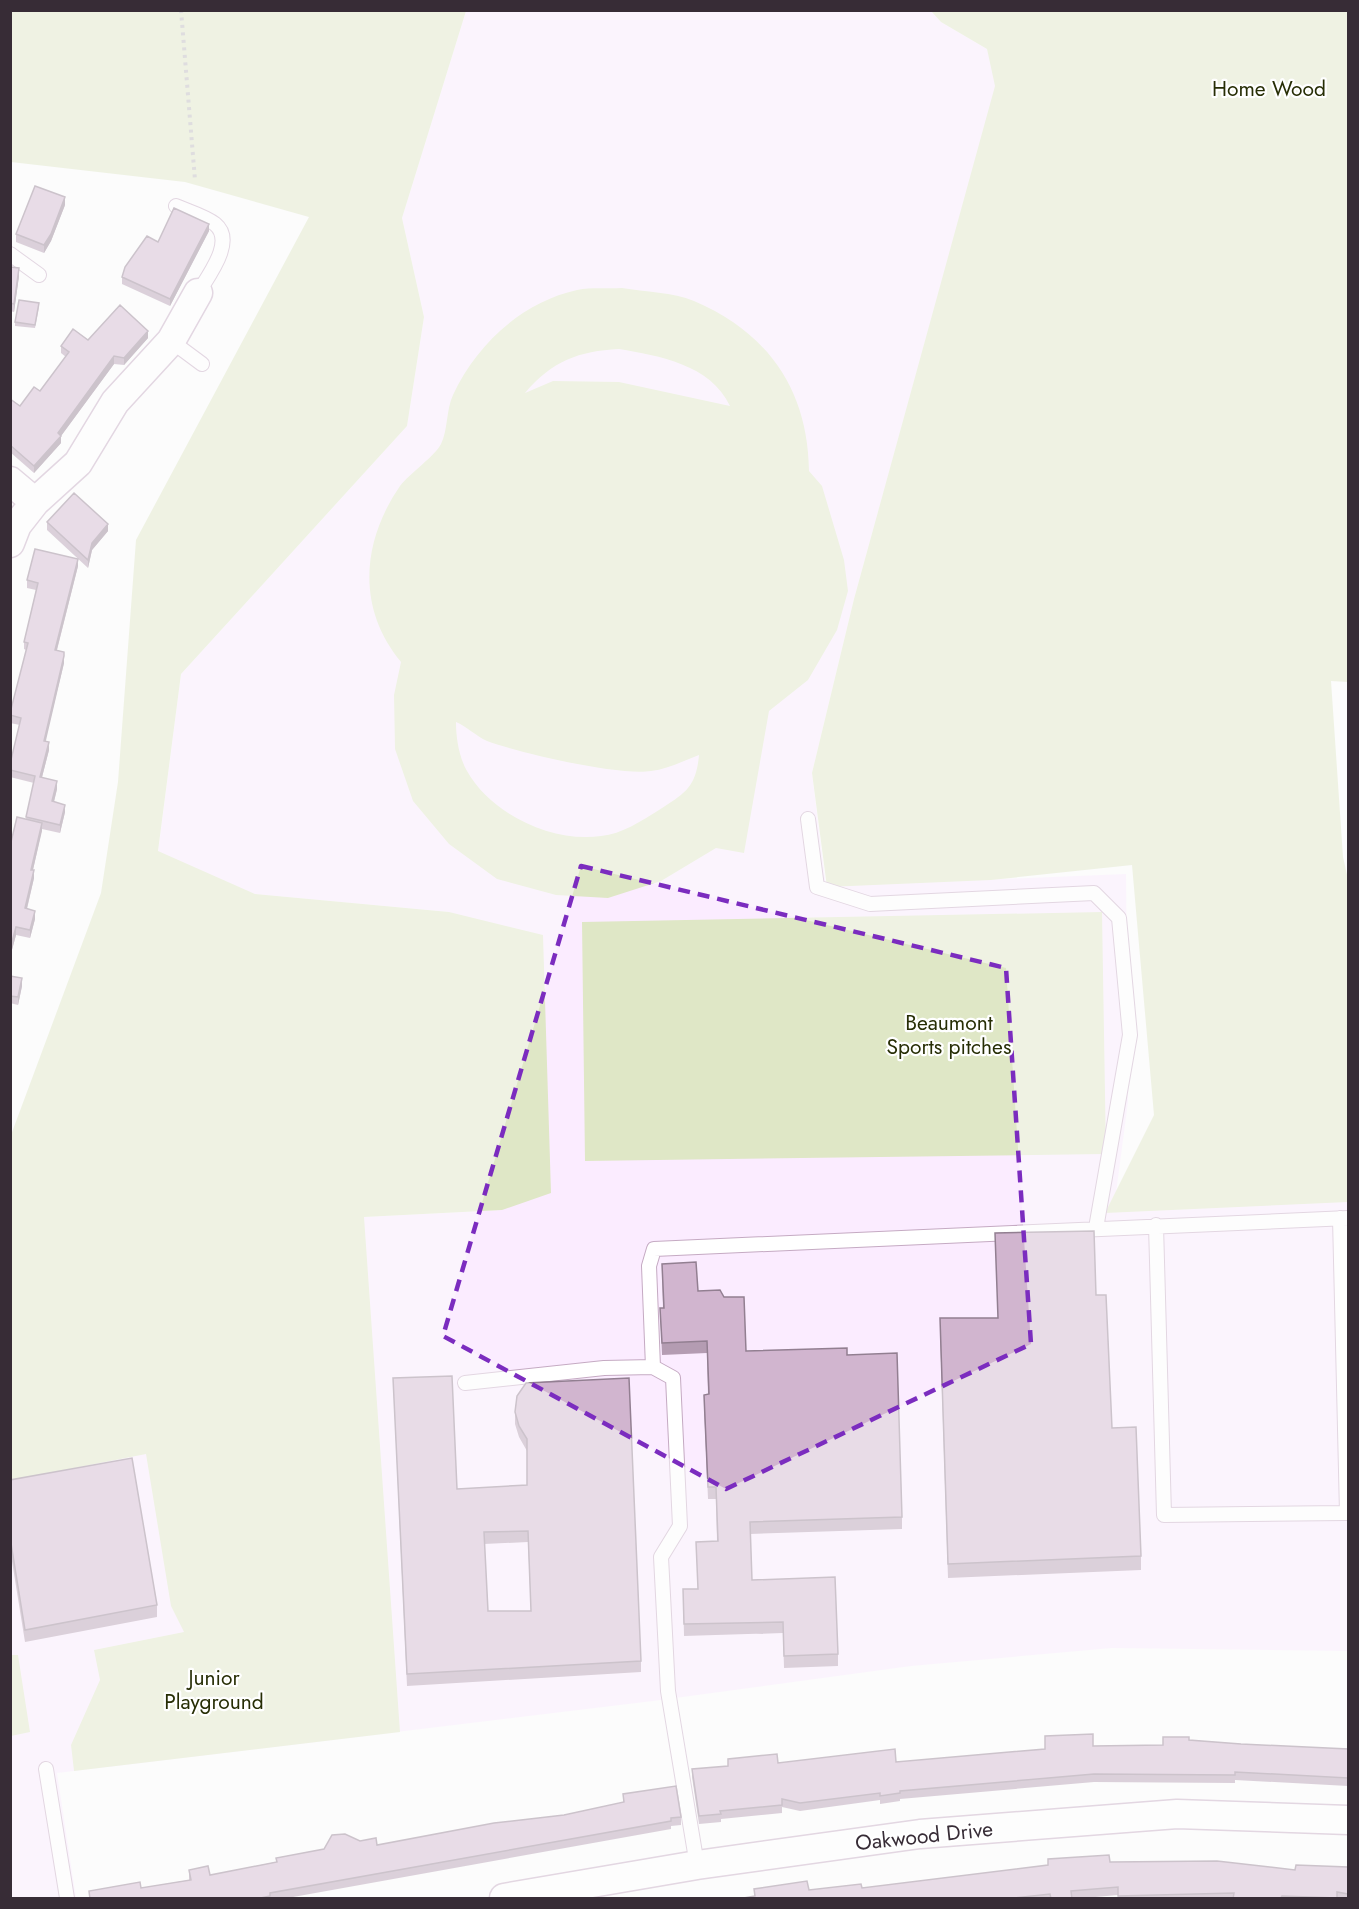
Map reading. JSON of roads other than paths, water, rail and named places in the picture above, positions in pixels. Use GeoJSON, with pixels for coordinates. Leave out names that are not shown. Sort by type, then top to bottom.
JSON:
{"type":"FeatureCollection","features":[{"type":"Feature","properties":{"kind":"street"},"geometry":{"type":"LineString","coordinates":[[10,543],[17,525],[35,502],[78,464],[115,402],[171,341],[198,293]]}},
{"type":"Feature","properties":{"kind":"street"},"geometry":{"type":"LineString","coordinates":[[10,481],[35,502]]}},
{"type":"Feature","properties":{"kind":"street","name":"Oakwood Drive"},"geometry":{"type":"LineString","coordinates":[[504,1899],[697,1865],[920,1834],[1177,1814],[1348,1820]]}},
{"type":"Feature","properties":{"kind":"lane"},"geometry":{"type":"LineString","coordinates":[[176,206],[215,224],[221,232],[223,248],[198,293]]}},
{"type":"Feature","properties":{"kind":"lane"},"geometry":{"type":"LineString","coordinates":[[10,254],[39,275]]}},
{"type":"Feature","properties":{"kind":"lane"},"geometry":{"type":"LineString","coordinates":[[171,341],[202,364]]}},
{"type":"Feature","properties":{"kind":"lane"},"geometry":{"type":"LineString","coordinates":[[808,819],[817,887],[828,891],[870,904],[1094,892],[1119,918],[1130,1035],[1096,1228]]}},
{"type":"Feature","properties":{"kind":"lane"},"geometry":{"type":"LineString","coordinates":[[653,1368],[649,1266],[654,1249],[1156,1225],[1345,1218],[1347,1513],[1164,1515],[1156,1225]]}},
{"type":"Feature","properties":{"kind":"lane"},"geometry":{"type":"LineString","coordinates":[[465,1383],[604,1368],[653,1368],[673,1378],[680,1526],[661,1557],[668,1691],[697,1865]]}},
{"type":"Feature","properties":{"kind":"lane"},"geometry":{"type":"LineString","coordinates":[[46,1769],[67,1899]]}},
{"type":"Feature","properties":{"kind":"park label","name":"Home Wood"},"geometry":{"type":"Point","coordinates":[1269,89]}},
{"type":"Feature","properties":{"kind":"park label","name":"Beaumont Sports pitches"},"geometry":{"type":"Point","coordinates":[949,1035]}},
{"type":"Feature","properties":{"kind":"park label","name":"Junior Playground"},"geometry":{"type":"Point","coordinates":[214,1690]}}]}
